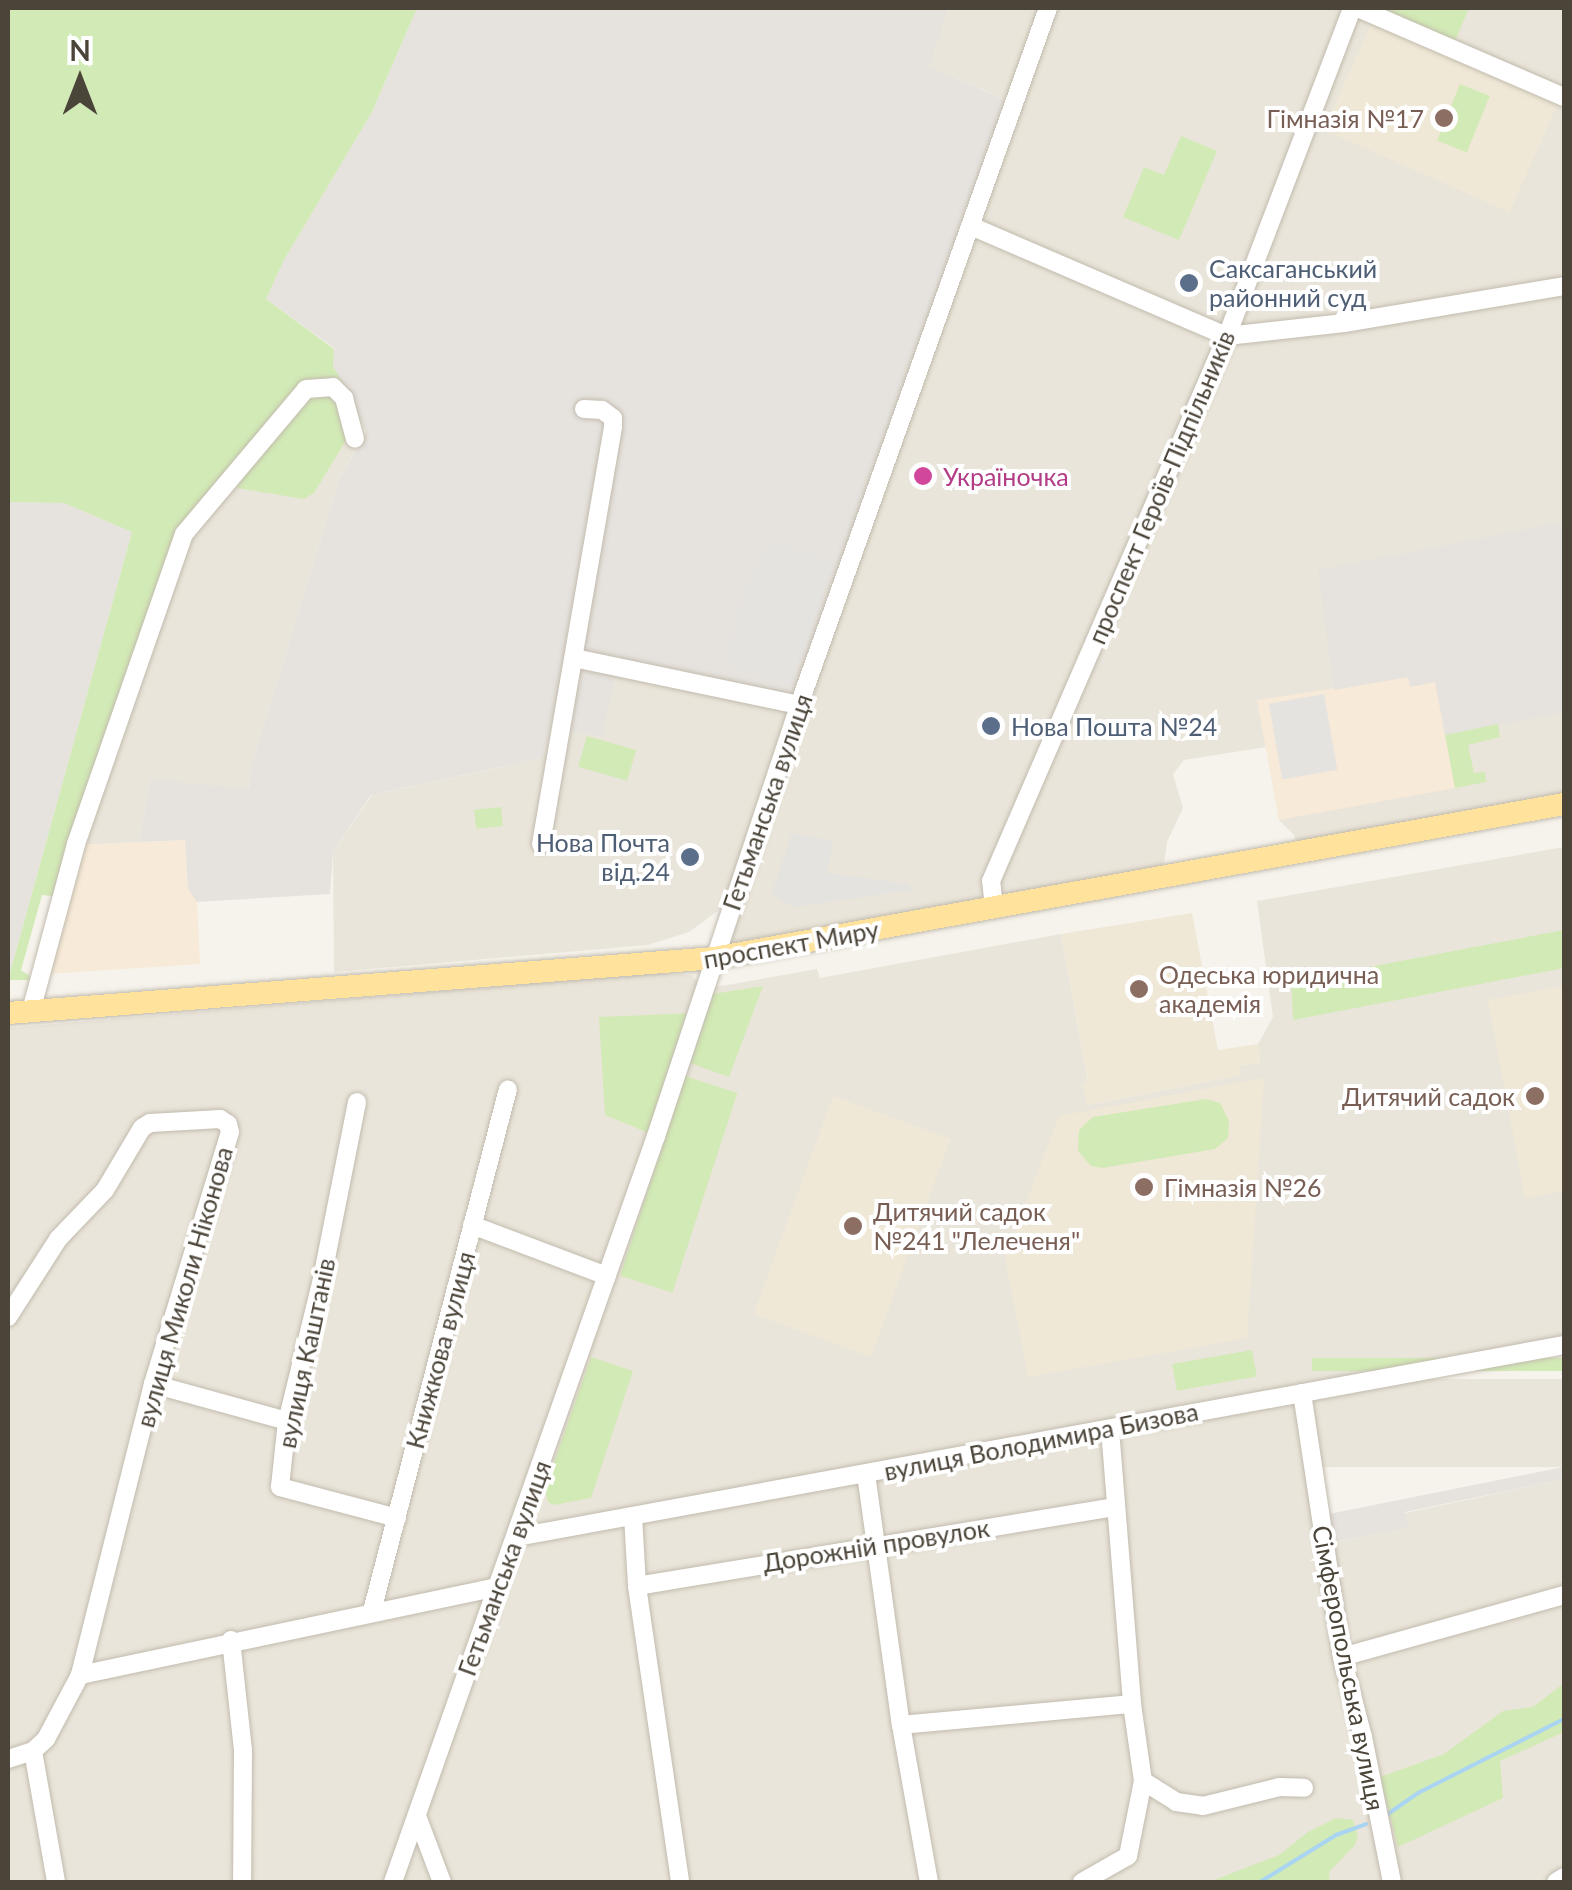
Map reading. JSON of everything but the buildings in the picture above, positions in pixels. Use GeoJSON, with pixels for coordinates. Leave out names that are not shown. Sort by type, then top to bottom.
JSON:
{"type":"FeatureCollection","features":[{"type":"Feature","properties":{"kind":"main road","name":"проспект Миру"},"geometry":{"type":"LineString","coordinates":[[19,1012],[714,958],[1564,804]]}},
{"type":"Feature","properties":{"kind":"street","name":"Гетьманська вулиця"},"geometry":{"type":"LineString","coordinates":[[394,1882],[494,1588],[517,1537],[607,1276],[799,705],[1048,8]]}},
{"type":"Feature","properties":{"kind":"street"},"geometry":{"type":"LineString","coordinates":[[1355,8],[1564,98]]}},
{"type":"Feature","properties":{"kind":"street","name":"проспект Героїв-Підпільників"},"geometry":{"type":"LineString","coordinates":[[994,908],[991,880],[1227,336],[1355,8]]}},
{"type":"Feature","properties":{"kind":"street"},"geometry":{"type":"LineString","coordinates":[[971,226],[1227,336],[1344,323],[1564,286]]}},
{"type":"Feature","properties":{"kind":"street"},"geometry":{"type":"LineString","coordinates":[[19,1012],[184,534],[306,389],[322,384],[344,398],[355,438]]}},
{"type":"Feature","properties":{"kind":"street"},"geometry":{"type":"LineString","coordinates":[[541,844],[613,426],[613,418],[602,410],[584,409]]}},
{"type":"Feature","properties":{"kind":"street"},"geometry":{"type":"LineString","coordinates":[[574,658],[799,705]]}},
{"type":"Feature","properties":{"kind":"street","name":"Книжкова вулиця"},"geometry":{"type":"LineString","coordinates":[[372,1611],[508,1089]]}},
{"type":"Feature","properties":{"kind":"street","name":"вулиця Каштанів"},"geometry":{"type":"LineString","coordinates":[[357,1102],[322,1280],[286,1422],[280,1487],[397,1518]]}},
{"type":"Feature","properties":{"kind":"street","name":"вулиця Миколи Ніконова"},"geometry":{"type":"LineString","coordinates":[[8,1317],[58,1238],[104,1190],[142,1128],[150,1123],[220,1119],[228,1124],[230,1132],[153,1384],[80,1675],[52,1728],[33,1751]]}},
{"type":"Feature","properties":{"kind":"street"},"geometry":{"type":"LineString","coordinates":[[472,1225],[607,1276]]}},
{"type":"Feature","properties":{"kind":"street","name":"вулиця Володимира Бизова"},"geometry":{"type":"LineString","coordinates":[[517,1537],[1564,1345]]}},
{"type":"Feature","properties":{"kind":"street"},"geometry":{"type":"LineString","coordinates":[[153,1384],[286,1422]]}},
{"type":"Feature","properties":{"kind":"street","name":"Сімферопольська вулиця"},"geometry":{"type":"LineString","coordinates":[[1302,1393],[1342,1657],[1392,1882]]}},
{"type":"Feature","properties":{"kind":"street"},"geometry":{"type":"LineString","coordinates":[[1082,1882],[1128,1856],[1143,1781],[1132,1704],[1110,1428]]}},
{"type":"Feature","properties":{"kind":"street"},"geometry":{"type":"LineString","coordinates":[[866,1474],[901,1725],[929,1882]]}},
{"type":"Feature","properties":{"kind":"street","name":"Дорожній провулок"},"geometry":{"type":"LineString","coordinates":[[637,1586],[1116,1507]]}},
{"type":"Feature","properties":{"kind":"street"},"geometry":{"type":"LineString","coordinates":[[634,1516],[637,1586],[680,1882]]}},
{"type":"Feature","properties":{"kind":"street"},"geometry":{"type":"LineString","coordinates":[[80,1675],[231,1640],[494,1588]]}},
{"type":"Feature","properties":{"kind":"street"},"geometry":{"type":"LineString","coordinates":[[1342,1657],[1564,1595]]}},
{"type":"Feature","properties":{"kind":"street"},"geometry":{"type":"LineString","coordinates":[[231,1640],[243,1751],[242,1882]]}},
{"type":"Feature","properties":{"kind":"street"},"geometry":{"type":"LineString","coordinates":[[901,1725],[1132,1704]]}},
{"type":"Feature","properties":{"kind":"street"},"geometry":{"type":"LineString","coordinates":[[8,1760],[33,1751],[56,1882]]}},
{"type":"Feature","properties":{"kind":"street"},"geometry":{"type":"LineString","coordinates":[[1143,1781],[1176,1802],[1202,1806],[1280,1787],[1304,1788]]}},
{"type":"Feature","properties":{"kind":"street"},"geometry":{"type":"LineString","coordinates":[[416,1816],[442,1882]]}},
{"type":"Feature","properties":{"kind":"street"},"geometry":{"type":"LineString","coordinates":[[1556,1882],[1564,1877]]}},
{"type":"Feature","properties":{"kind":"shaded area"},"geometry":{"type":"Polygon","coordinates":[[[417,8],[948,8],[929,66],[1014,104],[802,696],[619,661],[602,736],[550,728],[543,758],[371,795],[333,852],[330,894],[197,902],[188,889],[185,840],[139,842],[150,779],[249,789],[251,767],[339,480],[366,432],[333,366],[334,348],[266,299],[284,260],[372,112],[417,8]]]}},
{"type":"Feature","properties":{"kind":"shaded area"},"geometry":{"type":"Polygon","coordinates":[[[948,8],[1564,8],[1564,804],[1299,853],[1294,835],[1279,820],[1266,747],[1184,760],[1173,774],[1183,808],[1167,842],[1162,878],[714,958],[734,892],[723,907],[689,932],[648,945],[334,972],[333,852],[372,795],[543,758],[550,728],[618,661],[1013,103],[928,66],[948,8]]]}},
{"type":"Feature","properties":{"kind":"shaded area","name":"Гімназія №17"},"geometry":{"type":"Polygon","coordinates":[[[1372,22],[1557,105],[1509,212],[1324,130],[1372,22]]]}},
{"type":"Feature","properties":{"kind":"shaded area"},"geometry":{"type":"Polygon","coordinates":[[[348,437],[356,449],[339,480],[251,767],[249,790],[150,779],[139,842],[81,845],[189,538],[265,440],[348,437]]]}},
{"type":"Feature","properties":{"kind":"shaded area"},"geometry":{"type":"Polygon","coordinates":[[[8,502],[64,503],[132,532],[8,980],[8,502]]]}},
{"type":"Feature","properties":{"kind":"shaded area"},"geometry":{"type":"Polygon","coordinates":[[[1564,522],[1564,712],[1445,735],[1435,682],[1410,687],[1408,677],[1334,690],[1318,570],[1564,522]]]}},
{"type":"Feature","properties":{"kind":"shaded area"},"geometry":{"type":"Polygon","coordinates":[[[770,542],[832,564],[791,685],[728,663],[742,602],[770,542]]]}},
{"type":"Feature","properties":{"kind":"shaded area"},"geometry":{"type":"Polygon","coordinates":[[[1408,677],[1436,682],[1455,788],[1279,820],[1257,700],[1408,677]]]}},
{"type":"Feature","properties":{"kind":"shaded area"},"geometry":{"type":"Polygon","coordinates":[[[1324,694],[1337,770],[1282,780],[1269,704],[1324,694]]]}},
{"type":"Feature","properties":{"kind":"shaded area"},"geometry":{"type":"Polygon","coordinates":[[[792,833],[833,841],[827,873],[909,884],[911,890],[795,907],[786,904],[772,893],[792,833]]]}},
{"type":"Feature","properties":{"kind":"shaded area"},"geometry":{"type":"Polygon","coordinates":[[[185,840],[188,889],[197,902],[200,964],[47,974],[81,845],[185,840]]]}},
{"type":"Feature","properties":{"kind":"shaded area"},"geometry":{"type":"Polygon","coordinates":[[[1564,847],[1564,1345],[1302,1393],[1325,1544],[1407,1528],[1405,1513],[1564,1479],[1564,1882],[8,1882],[8,1028],[653,973],[691,975],[704,989],[817,969],[820,978],[1061,934],[1088,1082],[1083,1084],[1088,1105],[1240,1075],[1238,1066],[1260,1062],[1258,1044],[1273,1017],[1257,901],[1564,847]]]}},
{"type":"Feature","properties":{"kind":"shaded area","name":"Одеська юридична академія"},"geometry":{"type":"Polygon","coordinates":[[[1192,913],[1218,1050],[1258,1044],[1260,1062],[1239,1066],[1240,1075],[1087,1105],[1083,1083],[1088,1081],[1061,934],[1192,913]]]}},
{"type":"Feature","properties":{"kind":"shaded area","name":"Дитячий садок"},"geometry":{"type":"Polygon","coordinates":[[[1564,986],[1564,1191],[1525,1198],[1488,1000],[1564,986]]]}},
{"type":"Feature","properties":{"kind":"shaded area","name":"Гімназія №26"},"geometry":{"type":"Polygon","coordinates":[[[1264,1078],[1247,1338],[1028,1377],[1005,1258],[1059,1116],[1264,1078]]]}},
{"type":"Feature","properties":{"kind":"shaded area","name":"Дитячий садок №241 \"Лелеченя\""},"geometry":{"type":"Polygon","coordinates":[[[833,1096],[950,1139],[871,1357],[754,1314],[833,1096]]]}},
{"type":"Feature","properties":{"kind":"shaded area"},"geometry":{"type":"Polygon","coordinates":[[[1307,1379],[1564,1379],[1564,1467],[1307,1467],[1307,1379]]]}},
{"type":"Feature","properties":{"kind":"shaded area"},"geometry":{"type":"Polygon","coordinates":[[[1564,1467],[1564,1479],[1405,1512],[1408,1528],[1328,1543],[1324,1515],[1564,1467]]]}},
{"type":"Feature","properties":{"kind":"green space"},"geometry":{"type":"Polygon","coordinates":[[[8,8],[417,8],[372,112],[284,260],[266,299],[334,349],[333,366],[348,393],[319,381],[178,530],[53,896],[42,895],[21,970],[30,976],[29,980],[8,980],[132,532],[64,503],[8,502],[8,8]]]}},
{"type":"Feature","properties":{"kind":"green space"},"geometry":{"type":"Polygon","coordinates":[[[1376,8],[1469,8],[1455,41],[1376,8]]]}},
{"type":"Feature","properties":{"kind":"green space"},"geometry":{"type":"Polygon","coordinates":[[[1460,84],[1490,96],[1467,153],[1437,141],[1460,84]]]}},
{"type":"Feature","properties":{"kind":"green space"},"geometry":{"type":"Polygon","coordinates":[[[1181,136],[1217,151],[1179,240],[1123,217],[1144,167],[1164,175],[1181,136]]]}},
{"type":"Feature","properties":{"kind":"green space"},"geometry":{"type":"Polygon","coordinates":[[[321,389],[339,400],[348,437],[314,493],[304,499],[237,488],[265,440],[303,397],[321,389]]]}},
{"type":"Feature","properties":{"kind":"green space"},"geometry":{"type":"Polygon","coordinates":[[[1498,724],[1500,737],[1468,745],[1474,773],[1485,772],[1486,782],[1455,788],[1445,735],[1498,724]]]}},
{"type":"Feature","properties":{"kind":"green space"},"geometry":{"type":"Polygon","coordinates":[[[587,736],[636,750],[627,781],[578,767],[587,736]]]}},
{"type":"Feature","properties":{"kind":"green space"},"geometry":{"type":"Polygon","coordinates":[[[501,807],[503,826],[476,829],[474,810],[501,807]]]}},
{"type":"Feature","properties":{"kind":"green space"},"geometry":{"type":"Polygon","coordinates":[[[1564,930],[1564,968],[1293,1020],[1291,973],[1313,969],[1322,976],[1564,930]]]}},
{"type":"Feature","properties":{"kind":"green space"},"geometry":{"type":"Polygon","coordinates":[[[763,986],[729,1077],[690,1063],[713,994],[763,986]]]}},
{"type":"Feature","properties":{"kind":"green space"},"geometry":{"type":"Polygon","coordinates":[[[696,1013],[656,1136],[605,1115],[599,1017],[696,1013]]]}},
{"type":"Feature","properties":{"kind":"green space"},"geometry":{"type":"Polygon","coordinates":[[[685,1076],[737,1093],[672,1293],[620,1276],[685,1076]]]}},
{"type":"Feature","properties":{"kind":"green space"},"geometry":{"type":"Polygon","coordinates":[[[1206,1099],[1220,1103],[1229,1121],[1228,1138],[1215,1149],[1102,1168],[1091,1166],[1078,1151],[1079,1130],[1093,1117],[1206,1099]]]}},
{"type":"Feature","properties":{"kind":"green space"},"geometry":{"type":"Polygon","coordinates":[[[1252,1350],[1257,1377],[1177,1391],[1172,1364],[1252,1350]]]}},
{"type":"Feature","properties":{"kind":"green space"},"geometry":{"type":"Polygon","coordinates":[[[591,1357],[633,1371],[591,1498],[554,1505],[548,1502],[545,1488],[591,1357]]]}},
{"type":"Feature","properties":{"kind":"green space"},"geometry":{"type":"Polygon","coordinates":[[[1312,1358],[1564,1358],[1564,1371],[1312,1371],[1312,1358]]]}},
{"type":"Feature","properties":{"kind":"green space"},"geometry":{"type":"Polygon","coordinates":[[[1564,1683],[1564,1732],[1500,1761],[1503,1798],[1398,1847],[1380,1777],[1444,1754],[1503,1711],[1533,1707],[1564,1683]]]}},
{"type":"Feature","properties":{"kind":"green space"},"geometry":{"type":"Polygon","coordinates":[[[1336,1818],[1353,1820],[1358,1835],[1355,1845],[1329,1872],[1330,1882],[1209,1882],[1279,1855],[1308,1832],[1336,1818]]]}},
{"type":"Feature","properties":{"kind":"waterway"},"geometry":{"type":"LineString","coordinates":[[1385,1816],[1418,1793],[1564,1719]]}},
{"type":"Feature","properties":{"kind":"waterway"},"geometry":{"type":"LineString","coordinates":[[1260,1882],[1336,1835],[1366,1824]]}},
{"type":"Feature","properties":{"kind":"place","name":"Гімназія №17"},"geometry":{"type":"Point","coordinates":[1444,118]}},
{"type":"Feature","properties":{"kind":"place","name":"Саксаганський районний суд"},"geometry":{"type":"Point","coordinates":[1189,283]}},
{"type":"Feature","properties":{"kind":"place","name":"Україночка"},"geometry":{"type":"Point","coordinates":[923,476]}},
{"type":"Feature","properties":{"kind":"place","name":"Нова Пошта №24"},"geometry":{"type":"Point","coordinates":[991,726]}},
{"type":"Feature","properties":{"kind":"place","name":"Нова Почта від.24"},"geometry":{"type":"Point","coordinates":[690,857]}},
{"type":"Feature","properties":{"kind":"place","name":"Одеська юридична академія"},"geometry":{"type":"Point","coordinates":[1139,989]}},
{"type":"Feature","properties":{"kind":"place","name":"Дитячий садок"},"geometry":{"type":"Point","coordinates":[1535,1096]}},
{"type":"Feature","properties":{"kind":"place","name":"Гімназія №26"},"geometry":{"type":"Point","coordinates":[1144,1187]}},
{"type":"Feature","properties":{"kind":"place","name":"Дитячий садок №241 \"Лелеченя\""},"geometry":{"type":"Point","coordinates":[853,1226]}}]}
